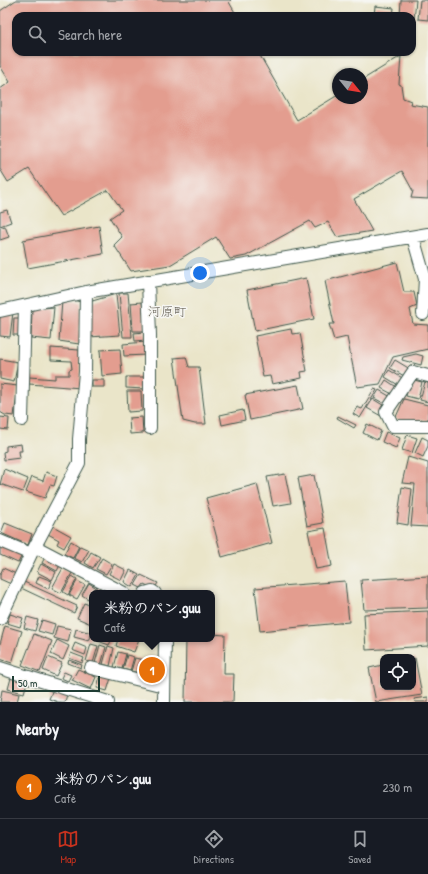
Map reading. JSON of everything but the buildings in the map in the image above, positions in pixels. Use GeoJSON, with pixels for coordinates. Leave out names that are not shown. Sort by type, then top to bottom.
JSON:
{"type":"FeatureCollection","features":[{"type":"Feature","properties":{"kind":"street"},"geometry":{"type":"LineString","coordinates":[[0,311],[86,292],[428,234]]}},
{"type":"Feature","properties":{"kind":"street"},"geometry":{"type":"LineString","coordinates":[[413,237],[426,279],[423,314]]}},
{"type":"Feature","properties":{"kind":"street"},"geometry":{"type":"LineString","coordinates":[[148,281],[150,335],[150,428]]}},
{"type":"Feature","properties":{"kind":"street"},"geometry":{"type":"LineString","coordinates":[[0,619],[33,551],[79,463],[78,439],[85,372],[86,292]]}},
{"type":"Feature","properties":{"kind":"street"},"geometry":{"type":"LineString","coordinates":[[22,420],[25,306]]}},
{"type":"Feature","properties":{"kind":"street"},"geometry":{"type":"LineString","coordinates":[[428,376],[413,372],[386,412],[393,426],[428,426]]}},
{"type":"Feature","properties":{"kind":"street"},"geometry":{"type":"LineString","coordinates":[[0,541],[33,551],[118,590]]}},
{"type":"Feature","properties":{"kind":"street"},"geometry":{"type":"LineString","coordinates":[[164,702],[165,642]]}},
{"type":"Feature","properties":{"kind":"street"},"geometry":{"type":"LineString","coordinates":[[0,668],[100,701]]}},
{"type":"Feature","properties":{"kind":"street"},"geometry":{"type":"LineString","coordinates":[[90,668],[164,686]]}},
{"type":"Feature","properties":{"kind":"place","name":"米粉のパン.guu"},"geometry":{"type":"Point","coordinates":[152,670]}},
{"type":"Feature","properties":{"kind":"district","name":"河原町"},"geometry":{"type":"Point","coordinates":[167,311]}}]}
